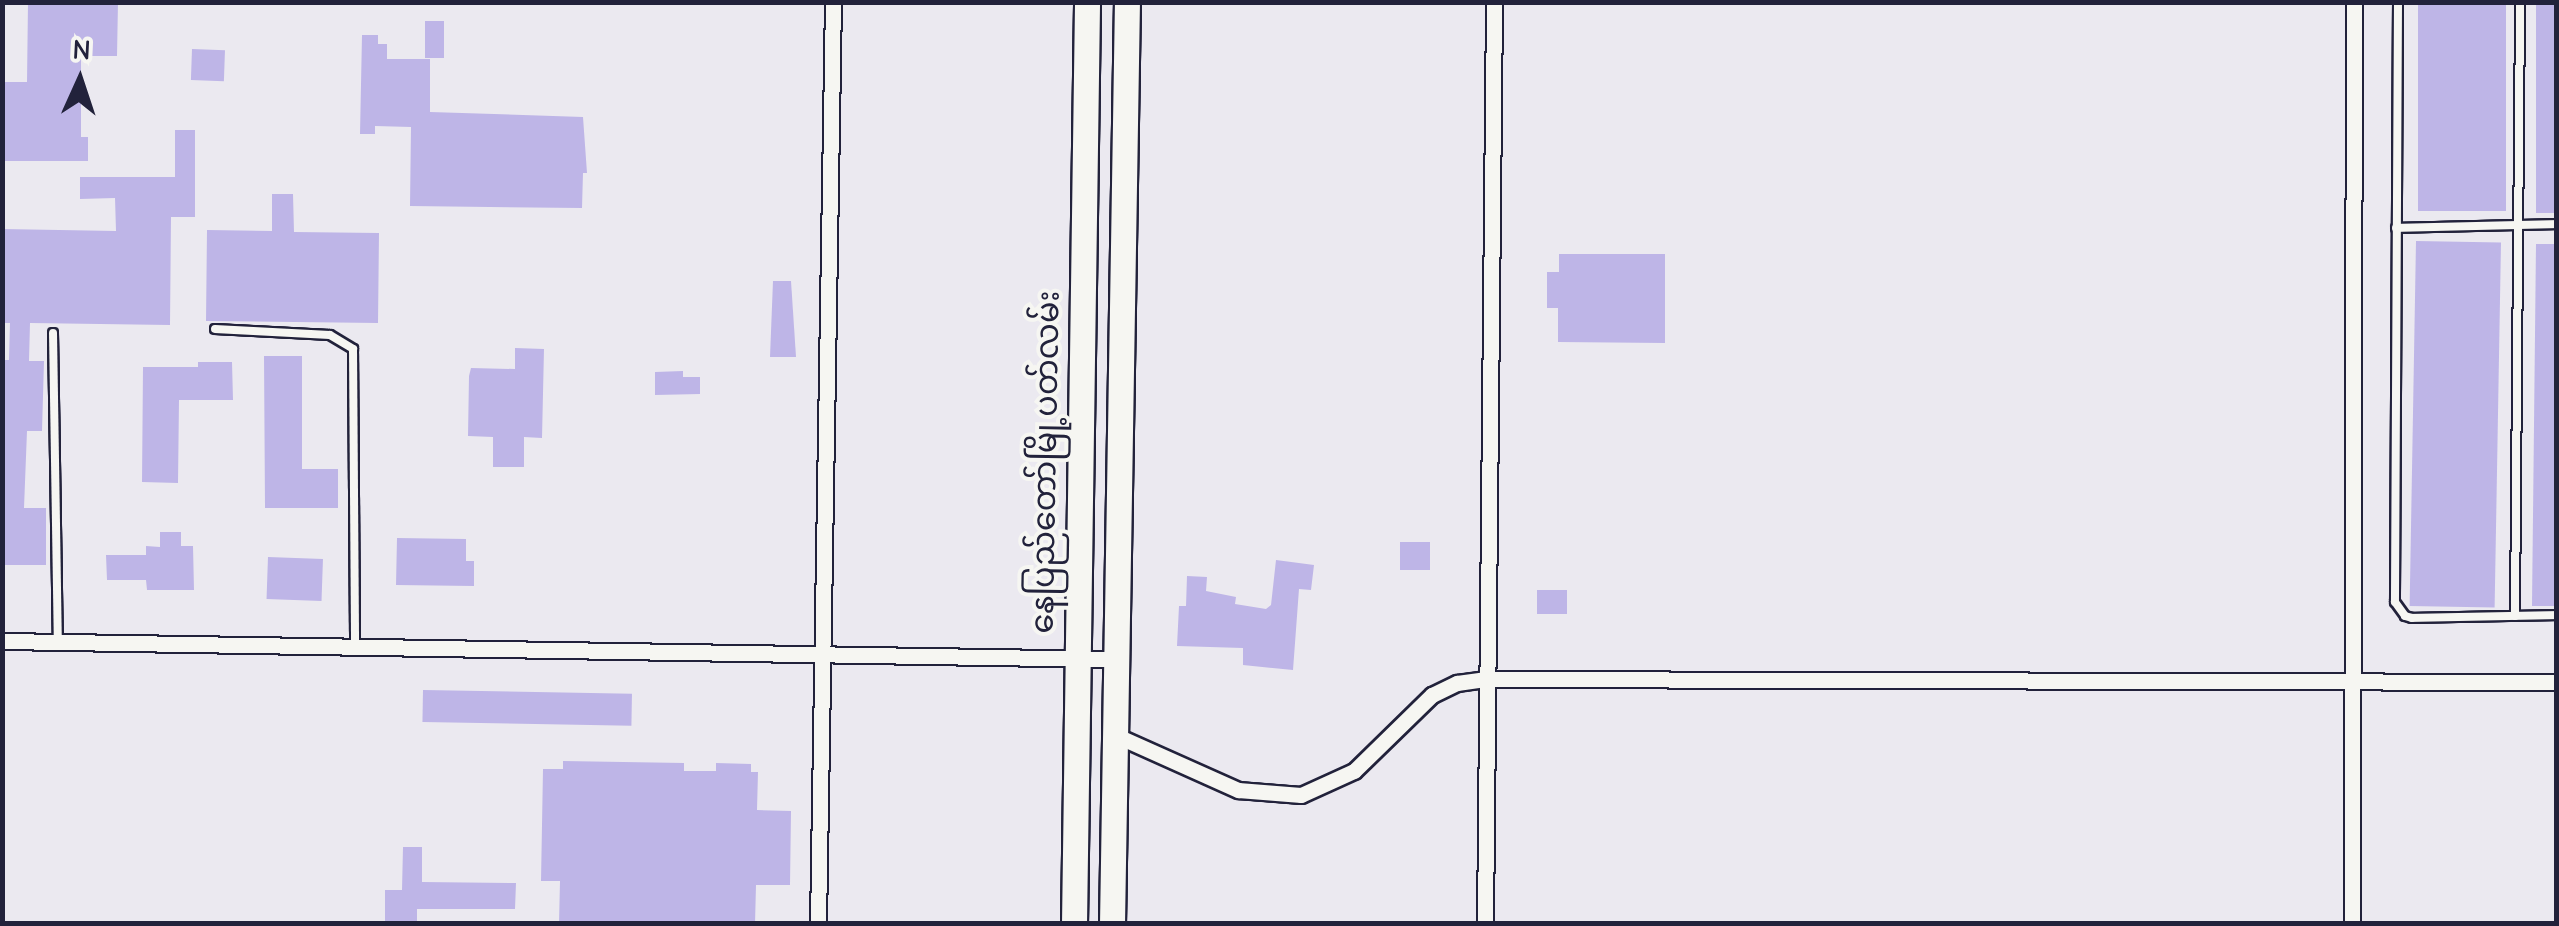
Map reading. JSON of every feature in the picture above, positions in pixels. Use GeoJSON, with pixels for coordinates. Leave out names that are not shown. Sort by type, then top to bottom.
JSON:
{"type":"FeatureCollection","features":[{"type":"Feature","properties":{"kind":"main road","name":"နေပြည်တော်မြို့ပတ်လမ်း"},"geometry":{"type":"LineString","coordinates":[[1074,924],[1075,658],[1088,2]]}},
{"type":"Feature","properties":{"kind":"main road"},"geometry":{"type":"LineString","coordinates":[[1112,924],[1127,2]]}},
{"type":"Feature","properties":{"kind":"street"},"geometry":{"type":"LineString","coordinates":[[818,924],[833,2]]}},
{"type":"Feature","properties":{"kind":"street"},"geometry":{"type":"LineString","coordinates":[[1485,924],[1494,2]]}},
{"type":"Feature","properties":{"kind":"street"},"geometry":{"type":"LineString","coordinates":[[2352,924],[2354,2]]}},
{"type":"Feature","properties":{"kind":"street"},"geometry":{"type":"LineString","coordinates":[[2,641],[1115,659]]}},
{"type":"Feature","properties":{"kind":"street"},"geometry":{"type":"LineString","coordinates":[[1115,734],[1238,790],[1302,796],[1354,771],[1432,695],[1458,683],[1485,680],[2556,682]]}},
{"type":"Feature","properties":{"kind":"lane"},"geometry":{"type":"LineString","coordinates":[[2398,2],[2395,602],[2412,618],[2556,615]]}},
{"type":"Feature","properties":{"kind":"lane"},"geometry":{"type":"LineString","coordinates":[[2515,616],[2520,2]]}},
{"type":"Feature","properties":{"kind":"lane"},"geometry":{"type":"LineString","coordinates":[[2396,228],[2556,224]]}},
{"type":"Feature","properties":{"kind":"lane"},"geometry":{"type":"LineString","coordinates":[[215,329],[330,335],[352,349],[355,645]]}},
{"type":"Feature","properties":{"kind":"lane"},"geometry":{"type":"LineString","coordinates":[[53,333],[58,642]]}},
{"type":"Feature","properties":{"kind":"building"},"geometry":{"type":"Polygon","coordinates":[[[28,2],[118,2],[117,56],[81,56],[81,137],[88,137],[88,161],[2,161],[2,82],[27,82],[28,2]]]}},
{"type":"Feature","properties":{"kind":"building"},"geometry":{"type":"Polygon","coordinates":[[[2418,2],[2506,2],[2506,211],[2418,211],[2418,2]]]}},
{"type":"Feature","properties":{"kind":"building"},"geometry":{"type":"Polygon","coordinates":[[[2536,2],[2556,2],[2556,213],[2536,213],[2536,2]]]}},
{"type":"Feature","properties":{"kind":"building"},"geometry":{"type":"Polygon","coordinates":[[[425,21],[444,21],[444,58],[425,58],[425,21]]]}},
{"type":"Feature","properties":{"kind":"building"},"geometry":{"type":"Polygon","coordinates":[[[362,35],[378,35],[378,44],[387,44],[387,59],[430,59],[430,112],[583,117],[587,173],[583,173],[582,208],[410,206],[411,127],[375,126],[375,134],[360,134],[362,35]]]}},
{"type":"Feature","properties":{"kind":"building"},"geometry":{"type":"Polygon","coordinates":[[[192,49],[225,50],[224,81],[191,80],[192,49]]]}},
{"type":"Feature","properties":{"kind":"building"},"geometry":{"type":"Polygon","coordinates":[[[175,130],[195,130],[195,217],[171,217],[170,325],[30,323],[29,361],[44,361],[42,431],[27,431],[24,508],[46,508],[46,565],[2,565],[2,360],[9,360],[10,323],[2,323],[2,229],[116,231],[115,198],[80,199],[80,177],[175,177],[175,130]]]}},
{"type":"Feature","properties":{"kind":"building"},"geometry":{"type":"Polygon","coordinates":[[[272,194],[293,194],[294,232],[379,233],[378,323],[206,321],[207,230],[272,231],[272,194]]]}},
{"type":"Feature","properties":{"kind":"building"},"geometry":{"type":"Polygon","coordinates":[[[2416,241],[2501,242],[2495,607],[2410,606],[2416,241]]]}},
{"type":"Feature","properties":{"kind":"building"},"geometry":{"type":"Polygon","coordinates":[[[2536,244],[2556,244],[2556,606],[2532,606],[2536,244]]]}},
{"type":"Feature","properties":{"kind":"building"},"geometry":{"type":"Polygon","coordinates":[[[1559,254],[1665,254],[1665,343],[1558,342],[1558,308],[1547,308],[1547,272],[1559,272],[1559,254]]]}},
{"type":"Feature","properties":{"kind":"building"},"geometry":{"type":"Polygon","coordinates":[[[773,281],[791,281],[796,357],[770,357],[773,281]]]}},
{"type":"Feature","properties":{"kind":"building"},"geometry":{"type":"Polygon","coordinates":[[[515,348],[544,349],[542,438],[524,437],[524,467],[493,467],[493,437],[468,436],[469,376],[471,368],[515,369],[515,348]]]}},
{"type":"Feature","properties":{"kind":"building"},"geometry":{"type":"Polygon","coordinates":[[[264,356],[302,356],[302,469],[338,469],[338,508],[265,508],[264,356]]]}},
{"type":"Feature","properties":{"kind":"building"},"geometry":{"type":"Polygon","coordinates":[[[198,362],[232,362],[233,400],[179,400],[178,483],[142,482],[143,367],[198,367],[198,362]]]}},
{"type":"Feature","properties":{"kind":"building"},"geometry":{"type":"Polygon","coordinates":[[[683,371],[683,377],[700,377],[700,394],[655,395],[655,372],[683,371]]]}},
{"type":"Feature","properties":{"kind":"building"},"geometry":{"type":"Polygon","coordinates":[[[160,532],[181,532],[181,546],[193,546],[194,590],[147,590],[146,580],[107,580],[106,555],[146,555],[146,546],[160,547],[160,532]]]}},
{"type":"Feature","properties":{"kind":"building"},"geometry":{"type":"Polygon","coordinates":[[[397,538],[466,539],[466,561],[474,561],[474,586],[396,585],[397,538]]]}},
{"type":"Feature","properties":{"kind":"building"},"geometry":{"type":"Polygon","coordinates":[[[1400,542],[1430,542],[1430,570],[1400,570],[1400,542]]]}},
{"type":"Feature","properties":{"kind":"building"},"geometry":{"type":"Polygon","coordinates":[[[268,557],[323,559],[322,601],[267,599],[268,557]]]}},
{"type":"Feature","properties":{"kind":"building"},"geometry":{"type":"Polygon","coordinates":[[[1276,560],[1314,565],[1311,590],[1299,589],[1293,670],[1243,665],[1243,648],[1177,646],[1179,606],[1186,606],[1187,576],[1207,577],[1206,591],[1236,597],[1235,604],[1266,609],[1271,605],[1276,560]]]}},
{"type":"Feature","properties":{"kind":"building"},"geometry":{"type":"Polygon","coordinates":[[[1537,590],[1567,590],[1567,614],[1537,614],[1537,590]]]}},
{"type":"Feature","properties":{"kind":"building"},"geometry":{"type":"Polygon","coordinates":[[[423,690],[632,694],[631,726],[422,722],[423,690]]]}},
{"type":"Feature","properties":{"kind":"building"},"geometry":{"type":"Polygon","coordinates":[[[563,761],[684,763],[684,771],[716,771],[716,763],[751,764],[751,772],[758,772],[757,810],[791,811],[790,885],[756,885],[755,924],[559,924],[560,881],[541,881],[543,769],[563,769],[563,761]]]}},
{"type":"Feature","properties":{"kind":"building"},"geometry":{"type":"Polygon","coordinates":[[[403,847],[422,847],[422,882],[516,883],[515,909],[417,909],[417,924],[385,924],[385,890],[402,890],[403,847]]]}}]}
